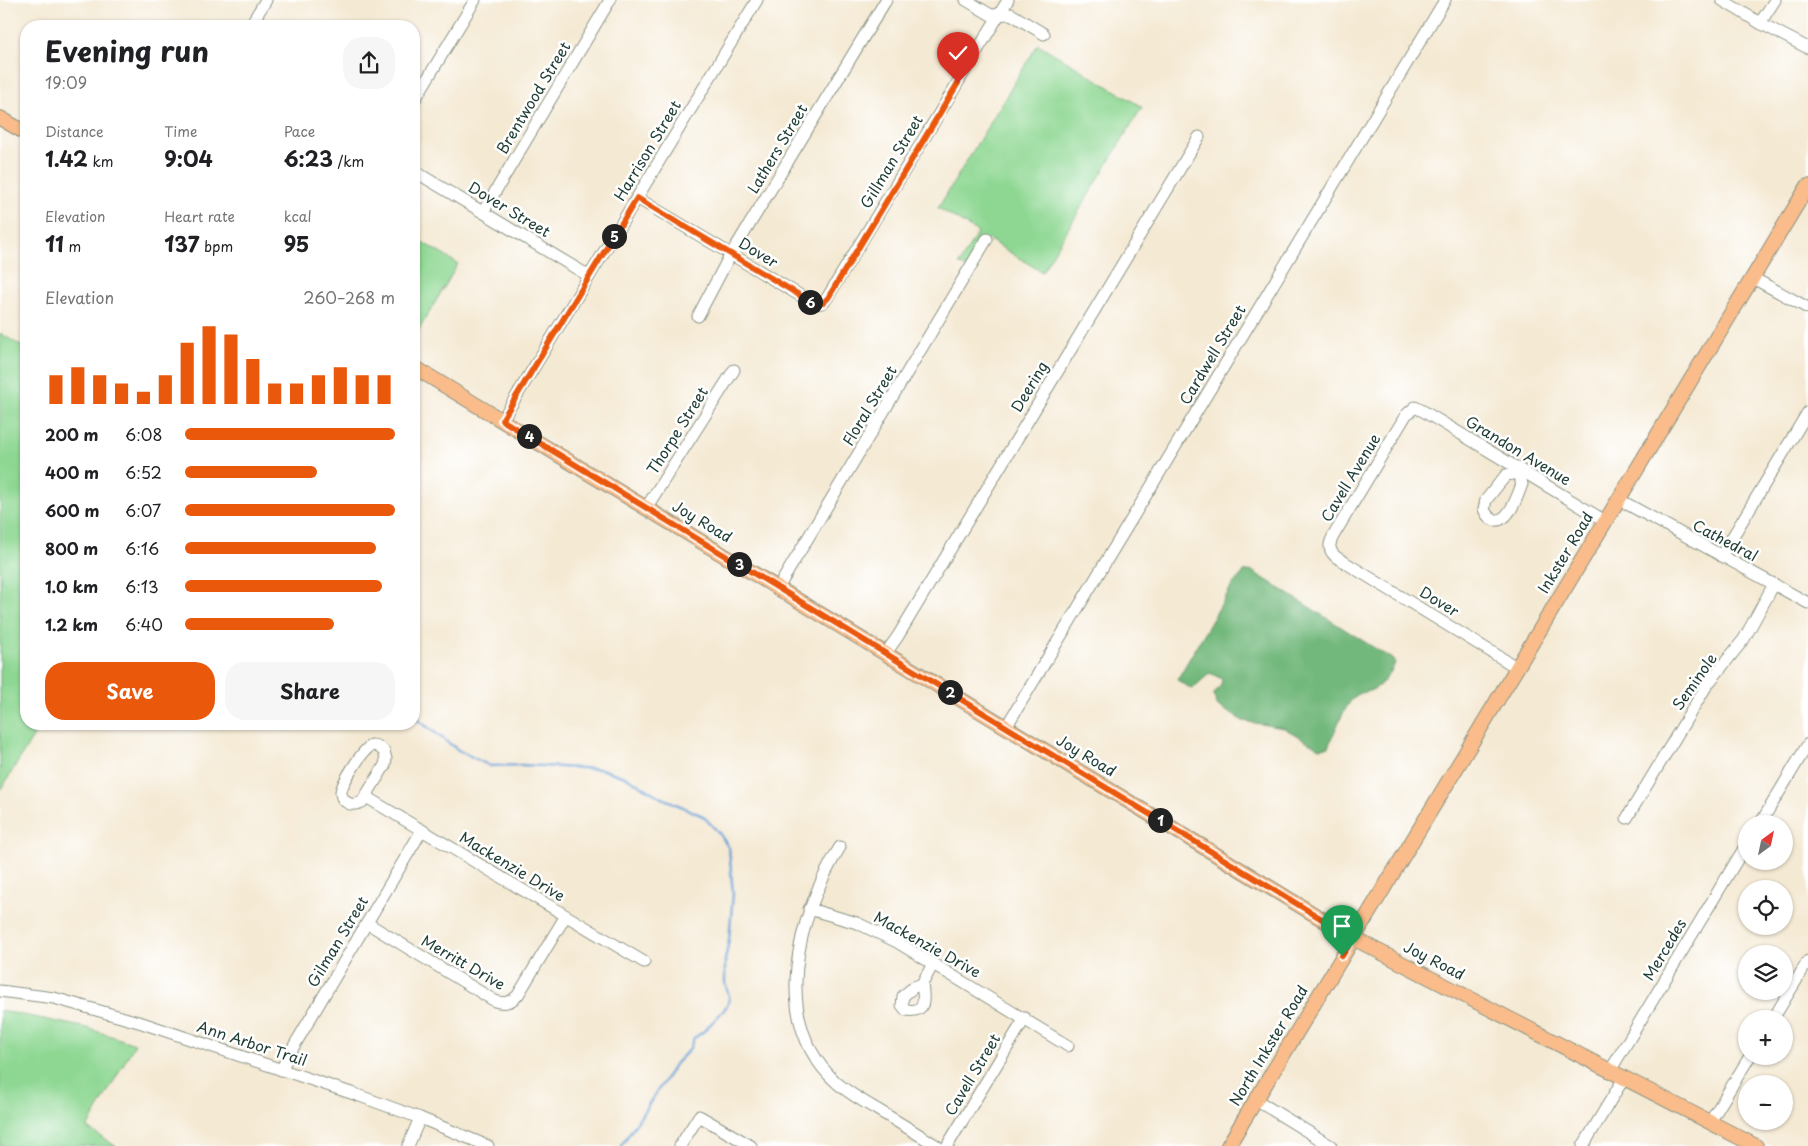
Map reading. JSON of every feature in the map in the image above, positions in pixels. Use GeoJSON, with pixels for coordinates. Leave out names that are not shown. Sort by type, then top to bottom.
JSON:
{"type":"FeatureCollection","features":[{"type":"Feature","properties":{"kind":"main road"},"geometry":{"type":"LineString","coordinates":[[0,118],[20,130]]}},
{"type":"Feature","properties":{"kind":"main road","name":"Inkster Road"},"geometry":{"type":"LineString","coordinates":[[1353,938],[1605,520],[1623,502],[1808,186]]}},
{"type":"Feature","properties":{"kind":"main road","name":"Joy Road"},"geometry":{"type":"LineString","coordinates":[[420,371],[1353,938],[1756,1146]]}},
{"type":"Feature","properties":{"kind":"main road","name":"North Inkster Road"},"geometry":{"type":"LineString","coordinates":[[1228,1146],[1353,938]]}},
{"type":"Feature","properties":{"kind":"street"},"geometry":{"type":"LineString","coordinates":[[254,20],[266,0]]}},
{"type":"Feature","properties":{"kind":"street"},"geometry":{"type":"LineString","coordinates":[[420,91],[474,0]]}},
{"type":"Feature","properties":{"kind":"street","name":"Brentwood Street"},"geometry":{"type":"LineString","coordinates":[[483,212],[610,0]]}},
{"type":"Feature","properties":{"kind":"street","name":"Harrison Street"},"geometry":{"type":"LineString","coordinates":[[502,420],[757,0]]}},
{"type":"Feature","properties":{"kind":"street","name":"Lathers Street"},"geometry":{"type":"LineString","coordinates":[[698,316],[731,254],[886,0]]}},
{"type":"Feature","properties":{"kind":"street"},"geometry":{"type":"LineString","coordinates":[[966,0],[991,15],[1011,14],[1044,34]]}},
{"type":"Feature","properties":{"kind":"street","name":"Gillman Street"},"geometry":{"type":"LineString","coordinates":[[849,263],[1008,0]]}},
{"type":"Feature","properties":{"kind":"street","name":"Cardwell Street"},"geometry":{"type":"LineString","coordinates":[[1006,726],[1445,0]]}},
{"type":"Feature","properties":{"kind":"street"},"geometry":{"type":"LineString","coordinates":[[1722,0],[1760,23],[1808,48]]}},
{"type":"Feature","properties":{"kind":"street"},"geometry":{"type":"LineString","coordinates":[[1760,23],[1775,0]]}},
{"type":"Feature","properties":{"kind":"street","name":"Deering"},"geometry":{"type":"LineString","coordinates":[[886,653],[1198,136]]}},
{"type":"Feature","properties":{"kind":"street","name":"Dover Street"},"geometry":{"type":"LineString","coordinates":[[420,175],[589,276]]}},
{"type":"Feature","properties":{"kind":"street","name":"Dover"},"geometry":{"type":"LineString","coordinates":[[637,198],[814,304],[823,303],[828,298],[849,263]]}},
{"type":"Feature","properties":{"kind":"street","name":"Floral Street"},"geometry":{"type":"LineString","coordinates":[[778,588],[987,239]]}},
{"type":"Feature","properties":{"kind":"street"},"geometry":{"type":"LineString","coordinates":[[1753,278],[1808,308]]}},
{"type":"Feature","properties":{"kind":"street","name":"Thorpe Street"},"geometry":{"type":"LineString","coordinates":[[646,508],[734,370]]}},
{"type":"Feature","properties":{"kind":"street","name":"Grandon Avenue"},"geometry":{"type":"LineString","coordinates":[[1415,407],[1424,410],[1519,472],[1605,520]]}},
{"type":"Feature","properties":{"kind":"street","name":"Cavell Avenue"},"geometry":{"type":"LineString","coordinates":[[1346,563],[1333,554],[1330,548],[1331,540],[1406,415],[1415,407]]}},
{"type":"Feature","properties":{"kind":"street"},"geometry":{"type":"LineString","coordinates":[[1721,556],[1808,412]]}},
{"type":"Feature","properties":{"kind":"street","name":"Cathedral"},"geometry":{"type":"LineString","coordinates":[[1623,502],[1808,603]]}},
{"type":"Feature","properties":{"kind":"street","name":"Dover"},"geometry":{"type":"LineString","coordinates":[[1346,563],[1516,667]]}},
{"type":"Feature","properties":{"kind":"street","name":"Seminole"},"geometry":{"type":"LineString","coordinates":[[1627,818],[1707,685],[1744,639],[1774,584]]}},
{"type":"Feature","properties":{"kind":"street"},"geometry":{"type":"LineString","coordinates":[[1765,815],[1808,744]]}},
{"type":"Feature","properties":{"kind":"street"},"geometry":{"type":"LineString","coordinates":[[372,745],[384,751],[386,760],[366,797],[360,804],[348,803],[342,797],[342,790],[364,751],[372,745]]}},
{"type":"Feature","properties":{"kind":"street","name":"Mackenzie Drive"},"geometry":{"type":"LineString","coordinates":[[366,797],[565,917],[644,962]]}},
{"type":"Feature","properties":{"kind":"street","name":"Gilman Street"},"geometry":{"type":"LineString","coordinates":[[281,1070],[290,1051],[422,830]]}},
{"type":"Feature","properties":{"kind":"street"},"geometry":{"type":"LineString","coordinates":[[840,847],[822,876],[809,909],[800,946],[796,989],[801,1022],[806,1039],[827,1072],[848,1091],[937,1146]]}},
{"type":"Feature","properties":{"kind":"street","name":"Mercedes"},"geometry":{"type":"LineString","coordinates":[[1610,1071],[1738,859]]}},
{"type":"Feature","properties":{"kind":"street","name":"Mackenzie Drive"},"geometry":{"type":"LineString","coordinates":[[809,909],[841,918],[897,942],[1025,1018],[1068,1046]]}},
{"type":"Feature","properties":{"kind":"street","name":"Merritt Drive"},"geometry":{"type":"LineString","coordinates":[[367,923],[495,1001],[504,1003],[512,1001],[518,995],[565,917]]}},
{"type":"Feature","properties":{"kind":"street"},"geometry":{"type":"LineString","coordinates":[[1778,1010],[1808,961]]}},
{"type":"Feature","properties":{"kind":"street"},"geometry":{"type":"LineString","coordinates":[[922,984],[934,964]]}},
{"type":"Feature","properties":{"kind":"street","name":"Ann Arbor Trail"},"geometry":{"type":"LineString","coordinates":[[0,991],[54,998],[101,1010],[357,1095],[488,1146]]}},
{"type":"Feature","properties":{"kind":"street","name":"Cavell Street"},"geometry":{"type":"LineString","coordinates":[[947,1146],[1025,1018]]}},
{"type":"Feature","properties":{"kind":"street"},"geometry":{"type":"LineString","coordinates":[[1710,1122],[1745,1065]]}},
{"type":"Feature","properties":{"kind":"street"},"geometry":{"type":"LineString","coordinates":[[1583,1146],[1624,1078]]}},
{"type":"Feature","properties":{"kind":"street"},"geometry":{"type":"LineString","coordinates":[[1256,1100],[1331,1146]]}},
{"type":"Feature","properties":{"kind":"street"},"geometry":{"type":"LineString","coordinates":[[680,1146],[699,1116],[751,1146]]}},
{"type":"Feature","properties":{"kind":"street"},"geometry":{"type":"LineString","coordinates":[[408,1146],[420,1118]]}},
{"type":"Feature","properties":{"kind":"green space"},"geometry":{"type":"Polygon","coordinates":[[[1038,44],[1142,107],[1042,272],[988,239],[969,269],[959,264],[978,232],[938,208],[1038,44]]]}},
{"type":"Feature","properties":{"kind":"green space"},"geometry":{"type":"Polygon","coordinates":[[[420,241],[458,264],[420,328],[420,241]]]}},
{"type":"Feature","properties":{"kind":"green space"},"geometry":{"type":"Polygon","coordinates":[[[0,333],[20,345],[20,730],[37,730],[0,791],[0,333]]]}},
{"type":"Feature","properties":{"kind":"green space"},"geometry":{"type":"Polygon","coordinates":[[[1252,571],[1392,659],[1395,663],[1383,682],[1372,690],[1359,694],[1348,705],[1328,747],[1319,748],[1284,728],[1243,721],[1216,705],[1214,694],[1221,685],[1222,679],[1210,673],[1192,689],[1177,680],[1233,584],[1244,572],[1252,571]]]}},
{"type":"Feature","properties":{"kind":"green space"},"geometry":{"type":"Polygon","coordinates":[[[0,1010],[87,1028],[135,1044],[87,1128],[116,1146],[0,1146],[0,1010]]]}},
{"type":"Feature","properties":{"kind":"waterway"},"geometry":{"type":"LineString","coordinates":[[420,722],[458,750],[490,766],[522,765],[601,769],[628,778],[660,797],[703,816],[719,833],[729,848],[733,894],[729,940],[725,960],[725,983],[729,1002],[703,1032],[694,1038],[689,1050],[676,1063],[621,1146]]}},
{"type":"Feature","properties":{"kind":"route"},"geometry":{"type":"LineString","coordinates":[[958,83],[828,298],[823,303],[814,304],[637,198],[502,420],[1353,938],[1342,956]]}}]}
